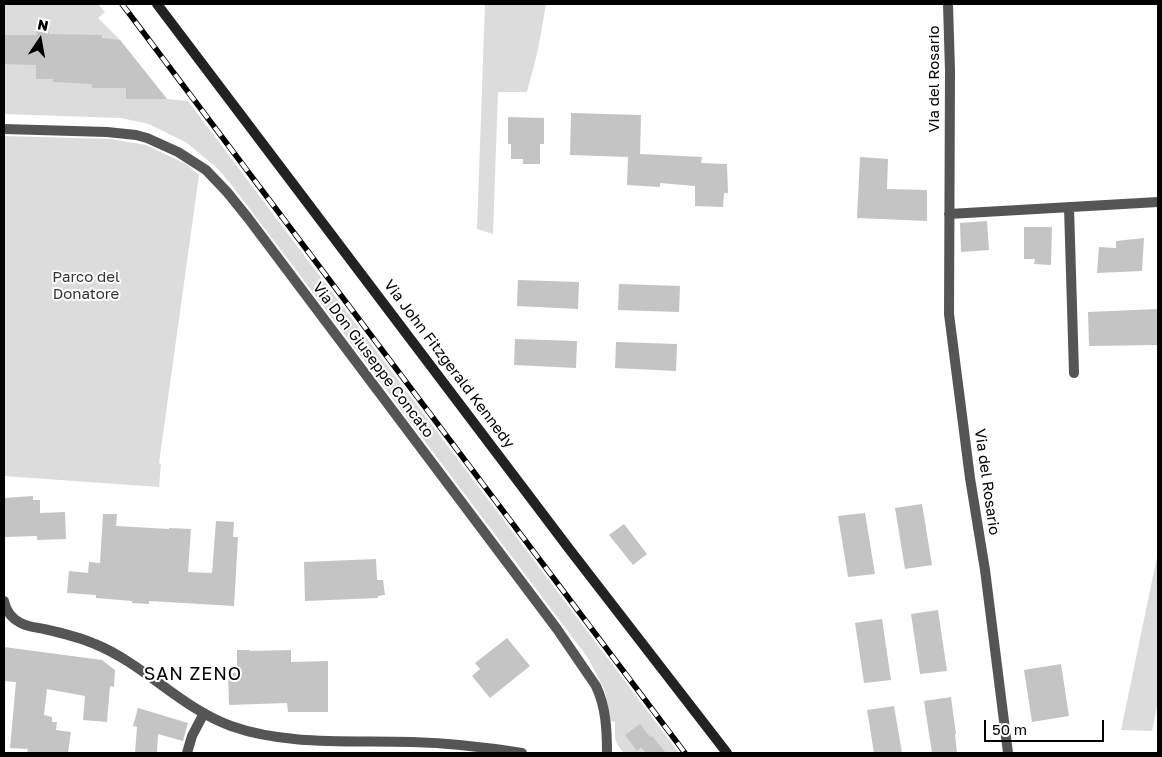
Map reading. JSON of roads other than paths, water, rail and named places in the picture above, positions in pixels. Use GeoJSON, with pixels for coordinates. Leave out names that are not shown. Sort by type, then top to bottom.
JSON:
{"type":"FeatureCollection","features":[{"type":"Feature","properties":{"kind":"main road","name":"Via John Fitzgerald Kennedy"},"geometry":{"type":"LineString","coordinates":[[157,4],[727,753]]}},
{"type":"Feature","properties":{"kind":"main road","name":"Via John Fitzgerald Kennedy"},"geometry":{"type":"LineString","coordinates":[[719,741],[734,753]]}},
{"type":"Feature","properties":{"kind":"street","name":"Via del Rosario"},"geometry":{"type":"LineString","coordinates":[[948,4],[950,71],[949,314],[970,478],[985,570],[1008,753]]}},
{"type":"Feature","properties":{"kind":"street","name":"Via Don Giuseppe Concato"},"geometry":{"type":"LineString","coordinates":[[4,129],[107,132],[136,135],[153,140],[178,152],[206,170],[217,181],[248,218],[558,629],[600,694],[604,712],[607,753]]}},
{"type":"Feature","properties":{"kind":"street"},"geometry":{"type":"LineString","coordinates":[[950,214],[1158,202]]}},
{"type":"Feature","properties":{"kind":"street"},"geometry":{"type":"LineString","coordinates":[[1069,207],[1074,373]]}},
{"type":"Feature","properties":{"kind":"street"},"geometry":{"type":"LineString","coordinates":[[4,601],[7,617],[22,624],[74,636],[107,649],[204,714],[235,728],[272,736],[317,740],[466,745],[522,753]]}},
{"type":"Feature","properties":{"kind":"street"},"geometry":{"type":"LineString","coordinates":[[187,753],[192,736],[204,714]]}},
{"type":"Feature","properties":{"kind":"railway"},"geometry":{"type":"LineString","coordinates":[[122,4],[685,753]]}},
{"type":"Feature","properties":{"kind":"district","name":"SAN ZENO"},"geometry":{"type":"Point","coordinates":[193,674]}},
{"type":"Feature","properties":{"kind":"park label","name":"Parco del Donatore"},"geometry":{"type":"Point","coordinates":[86,286]}}]}
